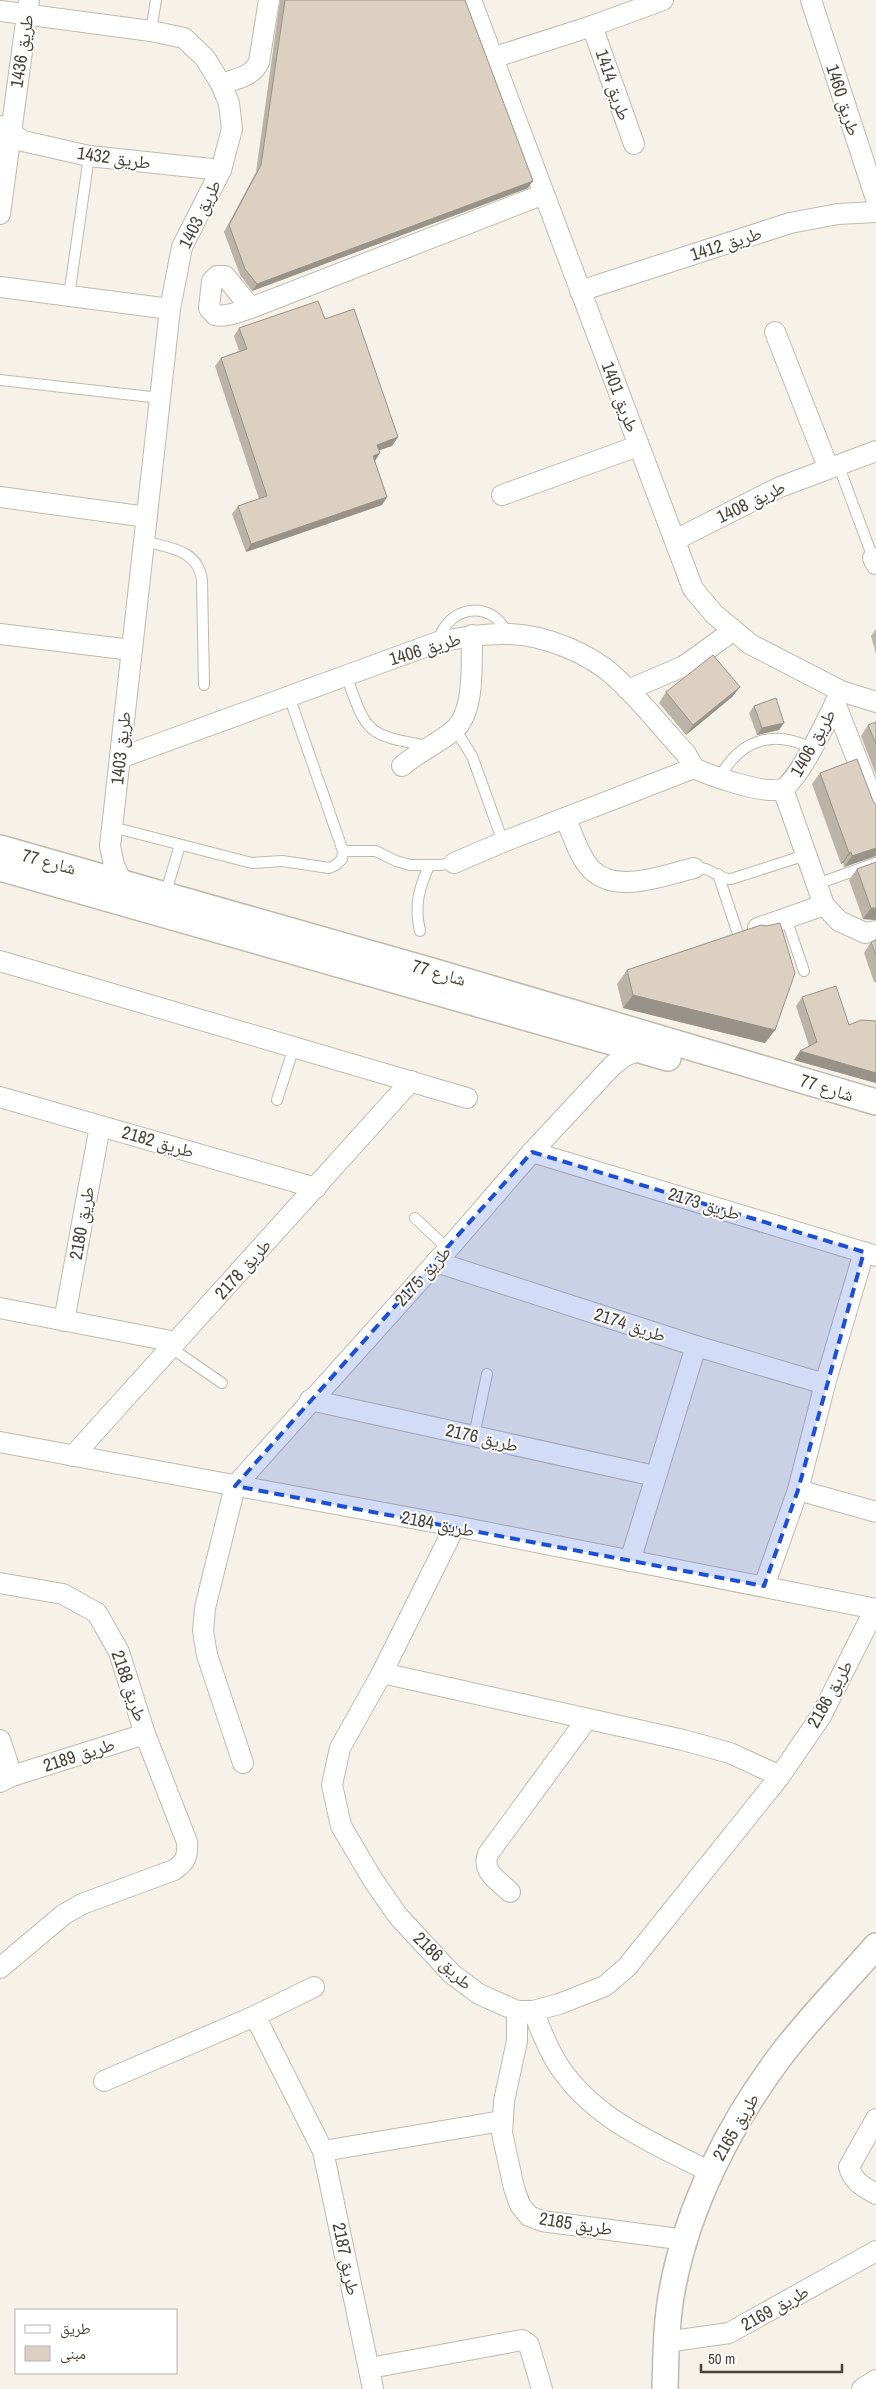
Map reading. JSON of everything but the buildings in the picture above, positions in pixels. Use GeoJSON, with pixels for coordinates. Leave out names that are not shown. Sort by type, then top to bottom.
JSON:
{"type":"FeatureCollection","features":[{"type":"Feature","properties":{"kind":"street"},"geometry":{"type":"LineString","coordinates":[[221,84],[256,70],[269,0]]}},
{"type":"Feature","properties":{"kind":"street","name":"طريق 1401"},"geometry":{"type":"LineString","coordinates":[[471,0],[693,589],[714,614],[750,644],[838,697],[876,702]]}},
{"type":"Feature","properties":{"kind":"street","name":"طريق 1414"},"geometry":{"type":"LineString","coordinates":[[492,58],[592,26],[663,0]]}},
{"type":"Feature","properties":{"kind":"street","name":"طريق 1460"},"geometry":{"type":"LineString","coordinates":[[811,0],[871,169],[876,199]]}},
{"type":"Feature","properties":{"kind":"street","name":"طريق 1403"},"geometry":{"type":"LineString","coordinates":[[0,11],[28,8],[184,38],[205,58],[221,84],[228,103],[232,129],[222,170],[182,247],[170,309],[111,837],[114,865],[122,882]]}},
{"type":"Feature","properties":{"kind":"street","name":"طريق 1436"},"geometry":{"type":"LineString","coordinates":[[5,129],[28,8]]}},
{"type":"Feature","properties":{"kind":"street","name":"طريق 1414"},"geometry":{"type":"LineString","coordinates":[[592,26],[634,144]]}},
{"type":"Feature","properties":{"kind":"street"},"geometry":{"type":"LineString","coordinates":[[0,214],[5,129]]}},
{"type":"Feature","properties":{"kind":"street","name":"طريق 1432"},"geometry":{"type":"LineString","coordinates":[[5,129],[32,144],[89,156],[222,170]]}},
{"type":"Feature","properties":{"kind":"street"},"geometry":{"type":"LineString","coordinates":[[251,308],[544,194]]}},
{"type":"Feature","properties":{"kind":"street","name":"طريق 1412"},"geometry":{"type":"LineString","coordinates":[[580,291],[790,223],[838,214],[876,212]]}},
{"type":"Feature","properties":{"kind":"street"},"geometry":{"type":"LineString","coordinates":[[0,287],[170,309]]}},
{"type":"Feature","properties":{"kind":"street"},"geometry":{"type":"LineString","coordinates":[[775,332],[833,465]]}},
{"type":"Feature","properties":{"kind":"street"},"geometry":{"type":"LineString","coordinates":[[502,495],[638,446]]}},
{"type":"Feature","properties":{"kind":"street","name":"طريق 1408"},"geometry":{"type":"LineString","coordinates":[[675,540],[780,487],[876,450]]}},
{"type":"Feature","properties":{"kind":"street"},"geometry":{"type":"LineString","coordinates":[[0,497],[147,517]]}},
{"type":"Feature","properties":{"kind":"street"},"geometry":{"type":"LineString","coordinates":[[628,690],[684,666],[734,630]]}},
{"type":"Feature","properties":{"kind":"street"},"geometry":{"type":"LineString","coordinates":[[0,634],[132,650]]}},
{"type":"Feature","properties":{"kind":"street","name":"طريق 1406"},"geometry":{"type":"LineString","coordinates":[[120,758],[438,642],[472,635],[507,634],[551,642],[584,654],[613,675],[628,690],[686,754],[694,768],[766,790],[783,789],[796,779],[838,697]]}},
{"type":"Feature","properties":{"kind":"street"},"geometry":{"type":"LineString","coordinates":[[402,766],[455,729],[464,718],[469,704],[472,635]]}},
{"type":"Feature","properties":{"kind":"street"},"geometry":{"type":"LineString","coordinates":[[838,697],[876,808]]}},
{"type":"Feature","properties":{"kind":"street"},"geometry":{"type":"LineString","coordinates":[[454,863],[694,768]]}},
{"type":"Feature","properties":{"kind":"street"},"geometry":{"type":"LineString","coordinates":[[783,789],[824,905],[839,921],[865,933],[876,931]]}},
{"type":"Feature","properties":{"kind":"street"},"geometry":{"type":"LineString","coordinates":[[565,818],[590,869],[601,877],[613,882],[626,883],[694,868]]}},
{"type":"Feature","properties":{"kind":"street"},"geometry":{"type":"LineString","coordinates":[[81,870],[97,860],[111,837]]}},
{"type":"Feature","properties":{"kind":"street","name":"شارع 77"},"geometry":{"type":"LineString","coordinates":[[0,848],[631,1029],[876,1102]]}},
{"type":"Feature","properties":{"kind":"street","name":"شارع 77"},"geometry":{"type":"LineString","coordinates":[[0,868],[876,1118]]}},
{"type":"Feature","properties":{"kind":"street"},"geometry":{"type":"LineString","coordinates":[[758,928],[824,905]]}},
{"type":"Feature","properties":{"kind":"street"},"geometry":{"type":"LineString","coordinates":[[0,961],[467,1098]]}},
{"type":"Feature","properties":{"kind":"street"},"geometry":{"type":"LineString","coordinates":[[606,1040],[611,1052],[612,1066]]}},
{"type":"Feature","properties":{"kind":"street","name":"طريق 2175"},"geometry":{"type":"LineString","coordinates":[[234,1486],[442,1256],[532,1152],[612,1066],[625,1056],[639,1050]]}},
{"type":"Feature","properties":{"kind":"street","name":"طريق 2178"},"geometry":{"type":"LineString","coordinates":[[73,1456],[411,1081]]}},
{"type":"Feature","properties":{"kind":"street","name":"طريق 2182"},"geometry":{"type":"LineString","coordinates":[[0,1097],[316,1188]]}},
{"type":"Feature","properties":{"kind":"street","name":"طريق 2180"},"geometry":{"type":"LineString","coordinates":[[64,1321],[100,1126]]}},
{"type":"Feature","properties":{"kind":"street","name":"طريق 2173"},"geometry":{"type":"LineString","coordinates":[[532,1152],[870,1254]]}},
{"type":"Feature","properties":{"kind":"street"},"geometry":{"type":"LineString","coordinates":[[764,1586],[798,1490],[825,1384],[870,1254]]}},
{"type":"Feature","properties":{"kind":"street","name":"طريق 2174"},"geometry":{"type":"LineString","coordinates":[[442,1256],[696,1346],[825,1384]]}},
{"type":"Feature","properties":{"kind":"street"},"geometry":{"type":"LineString","coordinates":[[0,1308],[173,1345]]}},
{"type":"Feature","properties":{"kind":"street"},"geometry":{"type":"LineString","coordinates":[[630,1561],[696,1346]]}},
{"type":"Feature","properties":{"kind":"street","name":"طريق 2176"},"geometry":{"type":"LineString","coordinates":[[310,1400],[655,1476]]}},
{"type":"Feature","properties":{"kind":"street","name":"طريق 2184"},"geometry":{"type":"LineString","coordinates":[[0,1442],[455,1526],[876,1608]]}},
{"type":"Feature","properties":{"kind":"street"},"geometry":{"type":"LineString","coordinates":[[234,1486],[205,1608],[203,1631],[207,1655],[243,1762]]}},
{"type":"Feature","properties":{"kind":"street"},"geometry":{"type":"LineString","coordinates":[[798,1490],[876,1512]]}},
{"type":"Feature","properties":{"kind":"street","name":"طريق 2186"},"geometry":{"type":"LineString","coordinates":[[455,1526],[382,1673],[340,1748],[332,1785],[341,1826],[398,1916],[452,1974],[480,1994],[525,2011],[559,2004],[605,1986],[628,1967],[780,1776],[821,1716],[876,1608]]}},
{"type":"Feature","properties":{"kind":"street","name":"طريق 2188"},"geometry":{"type":"LineString","coordinates":[[0,1583],[63,1594],[97,1613],[119,1652],[146,1734],[186,1842],[186,1859],[174,1870],[82,1904],[63,1914],[2,1963]]}},
{"type":"Feature","properties":{"kind":"street"},"geometry":{"type":"LineString","coordinates":[[382,1673],[709,1746],[730,1753],[780,1776]]}},
{"type":"Feature","properties":{"kind":"street"},"geometry":{"type":"LineString","coordinates":[[510,1892],[487,1870],[485,1863],[488,1854],[587,1719]]}},
{"type":"Feature","properties":{"kind":"street","name":"طريق 2189"},"geometry":{"type":"LineString","coordinates":[[0,1740],[6,1779],[146,1734]]}},
{"type":"Feature","properties":{"kind":"street","name":"طريق 2165"},"geometry":{"type":"LineString","coordinates":[[665,2389],[666,2342],[672,2290],[686,2240],[710,2172],[742,2113],[780,2057],[876,1946]]}},
{"type":"Feature","properties":{"kind":"street"},"geometry":{"type":"LineString","coordinates":[[104,2081],[255,2016],[314,1987]]}},
{"type":"Feature","properties":{"kind":"street"},"geometry":{"type":"LineString","coordinates":[[525,2011],[556,2063],[588,2100],[619,2125],[710,2172]]}},
{"type":"Feature","properties":{"kind":"street","name":"طريق 2185"},"geometry":{"type":"LineString","coordinates":[[525,2011],[517,2041],[502,2120],[503,2144],[520,2205],[529,2216],[542,2221],[686,2240]]}},
{"type":"Feature","properties":{"kind":"street","name":"طريق 2187"},"geometry":{"type":"LineString","coordinates":[[255,2016],[323,2151],[373,2389]]}},
{"type":"Feature","properties":{"kind":"street"},"geometry":{"type":"LineString","coordinates":[[876,2119],[849,2167],[857,2182],[876,2194]]}},
{"type":"Feature","properties":{"kind":"street"},"geometry":{"type":"LineString","coordinates":[[323,2151],[502,2120]]}},
{"type":"Feature","properties":{"kind":"street","name":"طريق 2169"},"geometry":{"type":"LineString","coordinates":[[666,2342],[729,2333],[876,2251]]}},
{"type":"Feature","properties":{"kind":"street"},"geometry":{"type":"LineString","coordinates":[[370,2368],[522,2340],[529,2345],[542,2389]]}},
{"type":"Feature","properties":{"kind":"street"},"geometry":{"type":"LineString","coordinates":[[862,2389],[876,2380]]}},
{"type":"Feature","properties":{"kind":"lane"},"geometry":{"type":"LineString","coordinates":[[151,31],[156,0]]}},
{"type":"Feature","properties":{"kind":"lane"},"geometry":{"type":"LineString","coordinates":[[69,296],[89,156]]}},
{"type":"Feature","properties":{"kind":"lane"},"geometry":{"type":"LineString","coordinates":[[0,380],[160,398]]}},
{"type":"Feature","properties":{"kind":"lane"},"geometry":{"type":"LineString","coordinates":[[833,465],[874,561]]}},
{"type":"Feature","properties":{"kind":"lane"},"geometry":{"type":"LineString","coordinates":[[144,541],[185,554],[196,560],[199,566],[202,581],[204,685]]}},
{"type":"Feature","properties":{"kind":"lane"},"geometry":{"type":"LineString","coordinates":[[438,642],[446,624],[461,613],[471,611],[481,612],[498,618],[507,634]]}},
{"type":"Feature","properties":{"kind":"lane"},"geometry":{"type":"LineString","coordinates":[[346,675],[359,713],[368,727],[394,739],[429,746]]}},
{"type":"Feature","properties":{"kind":"lane"},"geometry":{"type":"LineString","coordinates":[[111,837],[180,845],[242,861],[282,861],[329,868],[336,865],[342,859],[343,851],[289,696]]}},
{"type":"Feature","properties":{"kind":"lane"},"geometry":{"type":"LineString","coordinates":[[455,729],[472,756],[503,842]]}},
{"type":"Feature","properties":{"kind":"lane"},"geometry":{"type":"LineString","coordinates":[[720,777],[735,755],[759,741],[786,739],[811,748]]}},
{"type":"Feature","properties":{"kind":"lane"},"geometry":{"type":"LineString","coordinates":[[165,895],[180,845]]}},
{"type":"Feature","properties":{"kind":"lane"},"geometry":{"type":"LineString","coordinates":[[343,851],[370,850],[403,864],[429,866],[454,863]]}},
{"type":"Feature","properties":{"kind":"lane"},"geometry":{"type":"LineString","coordinates":[[694,868],[706,868],[731,879],[806,855]]}},
{"type":"Feature","properties":{"kind":"lane"},"geometry":{"type":"LineString","coordinates":[[817,884],[876,864]]}},
{"type":"Feature","properties":{"kind":"lane"},"geometry":{"type":"LineString","coordinates":[[420,930],[417,913],[418,896],[429,866]]}},
{"type":"Feature","properties":{"kind":"lane"},"geometry":{"type":"LineString","coordinates":[[718,874],[733,936],[758,928]]}},
{"type":"Feature","properties":{"kind":"lane"},"geometry":{"type":"LineString","coordinates":[[786,918],[804,971]]}},
{"type":"Feature","properties":{"kind":"lane"},"geometry":{"type":"LineString","coordinates":[[277,1100],[294,1047]]}},
{"type":"Feature","properties":{"kind":"lane"},"geometry":{"type":"LineString","coordinates":[[415,1218],[442,1256]]}},
{"type":"Feature","properties":{"kind":"lane"},"geometry":{"type":"LineString","coordinates":[[173,1345],[222,1383]]}},
{"type":"Feature","properties":{"kind":"lane"},"geometry":{"type":"LineString","coordinates":[[474,1436],[488,1374]]}},
{"type":"Feature","properties":{"kind":"highlighted area"},"geometry":{"type":"Polygon","coordinates":[[[532,1152],[864,1252],[798,1490],[764,1586],[235,1486],[532,1152]]]}}]}
